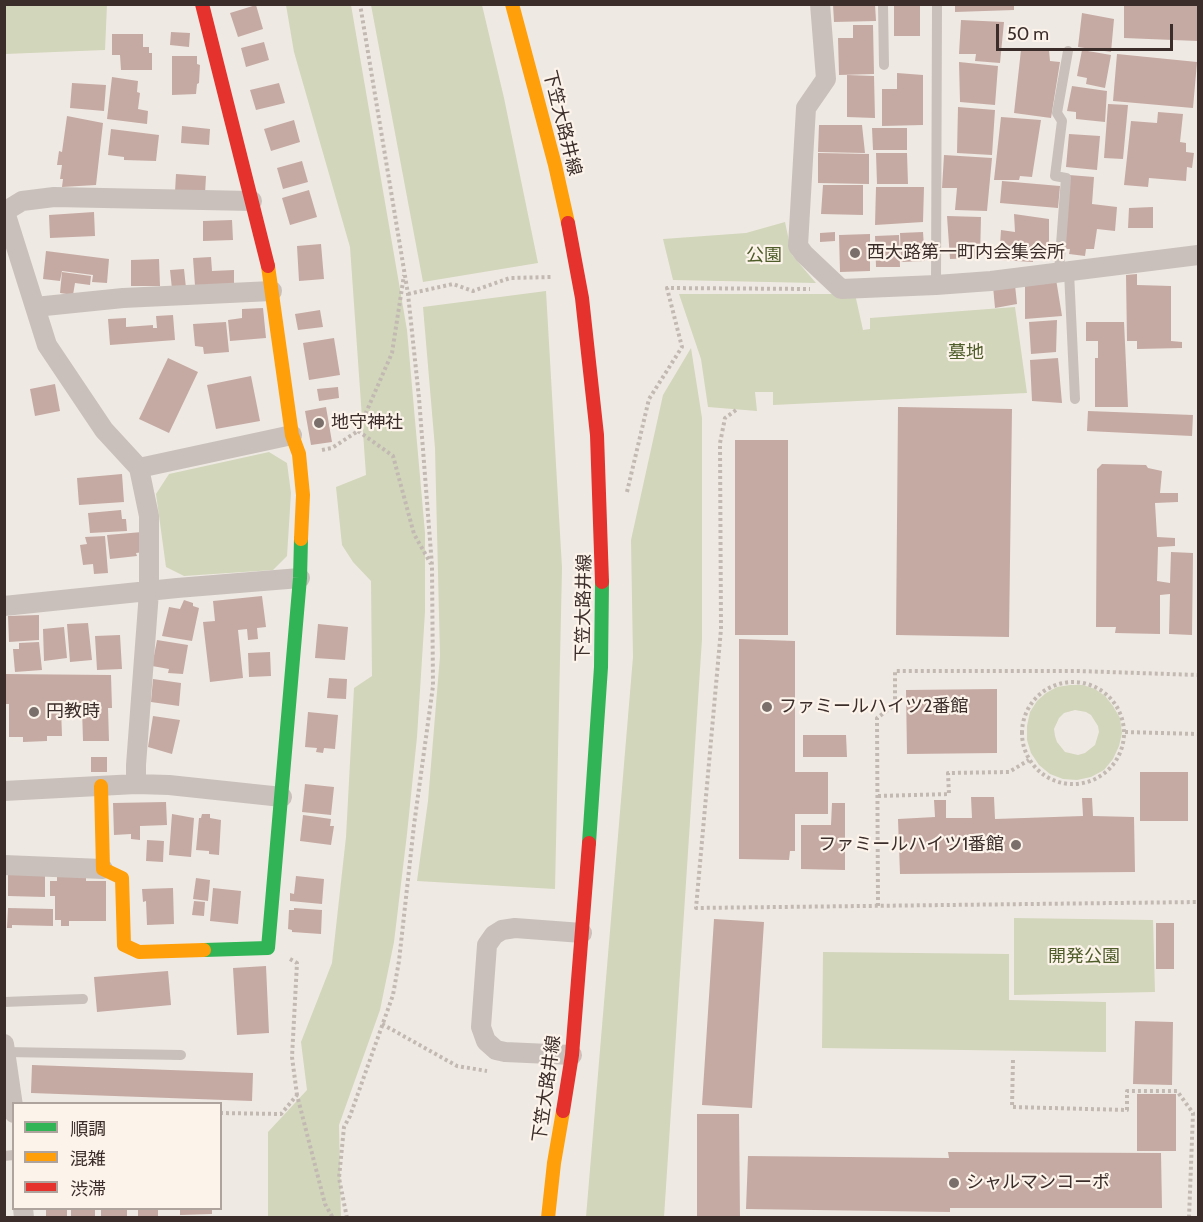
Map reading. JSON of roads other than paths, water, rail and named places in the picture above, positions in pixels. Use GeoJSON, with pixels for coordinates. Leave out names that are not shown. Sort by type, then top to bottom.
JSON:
{"type":"FeatureCollection","features":[{"type":"Feature","properties":{"kind":"street"},"geometry":{"type":"LineString","coordinates":[[4,864],[104,869],[122,878],[124,945],[139,952],[268,948],[300,578],[304,453],[292,435],[267,256],[202,4]]}},
{"type":"Feature","properties":{"kind":"street","name":"下笠大路井線"},"geometry":{"type":"LineString","coordinates":[[512,4],[555,165],[578,276],[594,393],[602,545],[601,667],[582,933],[572,1055],[554,1163],[548,1218]]}},
{"type":"Feature","properties":{"kind":"street"},"geometry":{"type":"LineString","coordinates":[[820,4],[826,79],[806,108],[798,246],[841,289],[991,281],[1198,255]]}},
{"type":"Feature","properties":{"kind":"street"},"geometry":{"type":"LineString","coordinates":[[136,784],[149,592],[149,516],[139,468],[104,430],[47,345],[5,212],[22,201],[54,197],[252,201]]}},
{"type":"Feature","properties":{"kind":"street"},"geometry":{"type":"LineString","coordinates":[[35,307],[123,298],[272,291]]}},
{"type":"Feature","properties":{"kind":"street"},"geometry":{"type":"LineString","coordinates":[[139,468],[292,435]]}},
{"type":"Feature","properties":{"kind":"street"},"geometry":{"type":"LineString","coordinates":[[4,606],[300,578]]}},
{"type":"Feature","properties":{"kind":"street"},"geometry":{"type":"LineString","coordinates":[[4,791],[136,784],[169,785],[282,797]]}},
{"type":"Feature","properties":{"kind":"street"},"geometry":{"type":"LineString","coordinates":[[101,786],[104,869]]}},
{"type":"Feature","properties":{"kind":"street"},"geometry":{"type":"LineString","coordinates":[[572,1055],[505,1052],[496,1050],[486,1041],[481,1027],[487,945],[494,934],[515,928],[582,933]]}},
{"type":"Feature","properties":{"kind":"street"},"geometry":{"type":"LineString","coordinates":[[5,1048],[12,1102]]}},
{"type":"Feature","properties":{"kind":"lane"},"geometry":{"type":"LineString","coordinates":[[883,4],[884,65]]}},
{"type":"Feature","properties":{"kind":"lane"},"geometry":{"type":"LineString","coordinates":[[936,285],[937,4]]}},
{"type":"Feature","properties":{"kind":"lane"},"geometry":{"type":"LineString","coordinates":[[1068,51],[1057,114],[1062,121],[1055,176],[1066,178],[1064,272],[1075,399]]}},
{"type":"Feature","properties":{"kind":"lane"},"geometry":{"type":"LineString","coordinates":[[4,1002],[83,999]]}},
{"type":"Feature","properties":{"kind":"lane"},"geometry":{"type":"LineString","coordinates":[[5,1048],[181,1055]]}},
{"type":"Feature","properties":{"kind":"place","name":"西大路第一町内会集会所"},"geometry":{"type":"Point","coordinates":[855,253]}},
{"type":"Feature","properties":{"kind":"place","name":"地守神社"},"geometry":{"type":"Point","coordinates":[319,423]}},
{"type":"Feature","properties":{"kind":"place","name":"ファミールハイツ2番館"},"geometry":{"type":"Point","coordinates":[767,707]}},
{"type":"Feature","properties":{"kind":"place","name":"円教時"},"geometry":{"type":"Point","coordinates":[34,712]}},
{"type":"Feature","properties":{"kind":"place","name":"ファミールハイツ1番館"},"geometry":{"type":"Point","coordinates":[1016,845]}},
{"type":"Feature","properties":{"kind":"place","name":"シャルマンコーポ"},"geometry":{"type":"Point","coordinates":[954,1183]}},
{"type":"Feature","properties":{"kind":"park label","name":"公園"},"geometry":{"type":"Point","coordinates":[764,256]}},
{"type":"Feature","properties":{"kind":"park label","name":"墓地"},"geometry":{"type":"Point","coordinates":[966,353]}},
{"type":"Feature","properties":{"kind":"park label","name":"開発公園"},"geometry":{"type":"Point","coordinates":[1084,957]}}]}
